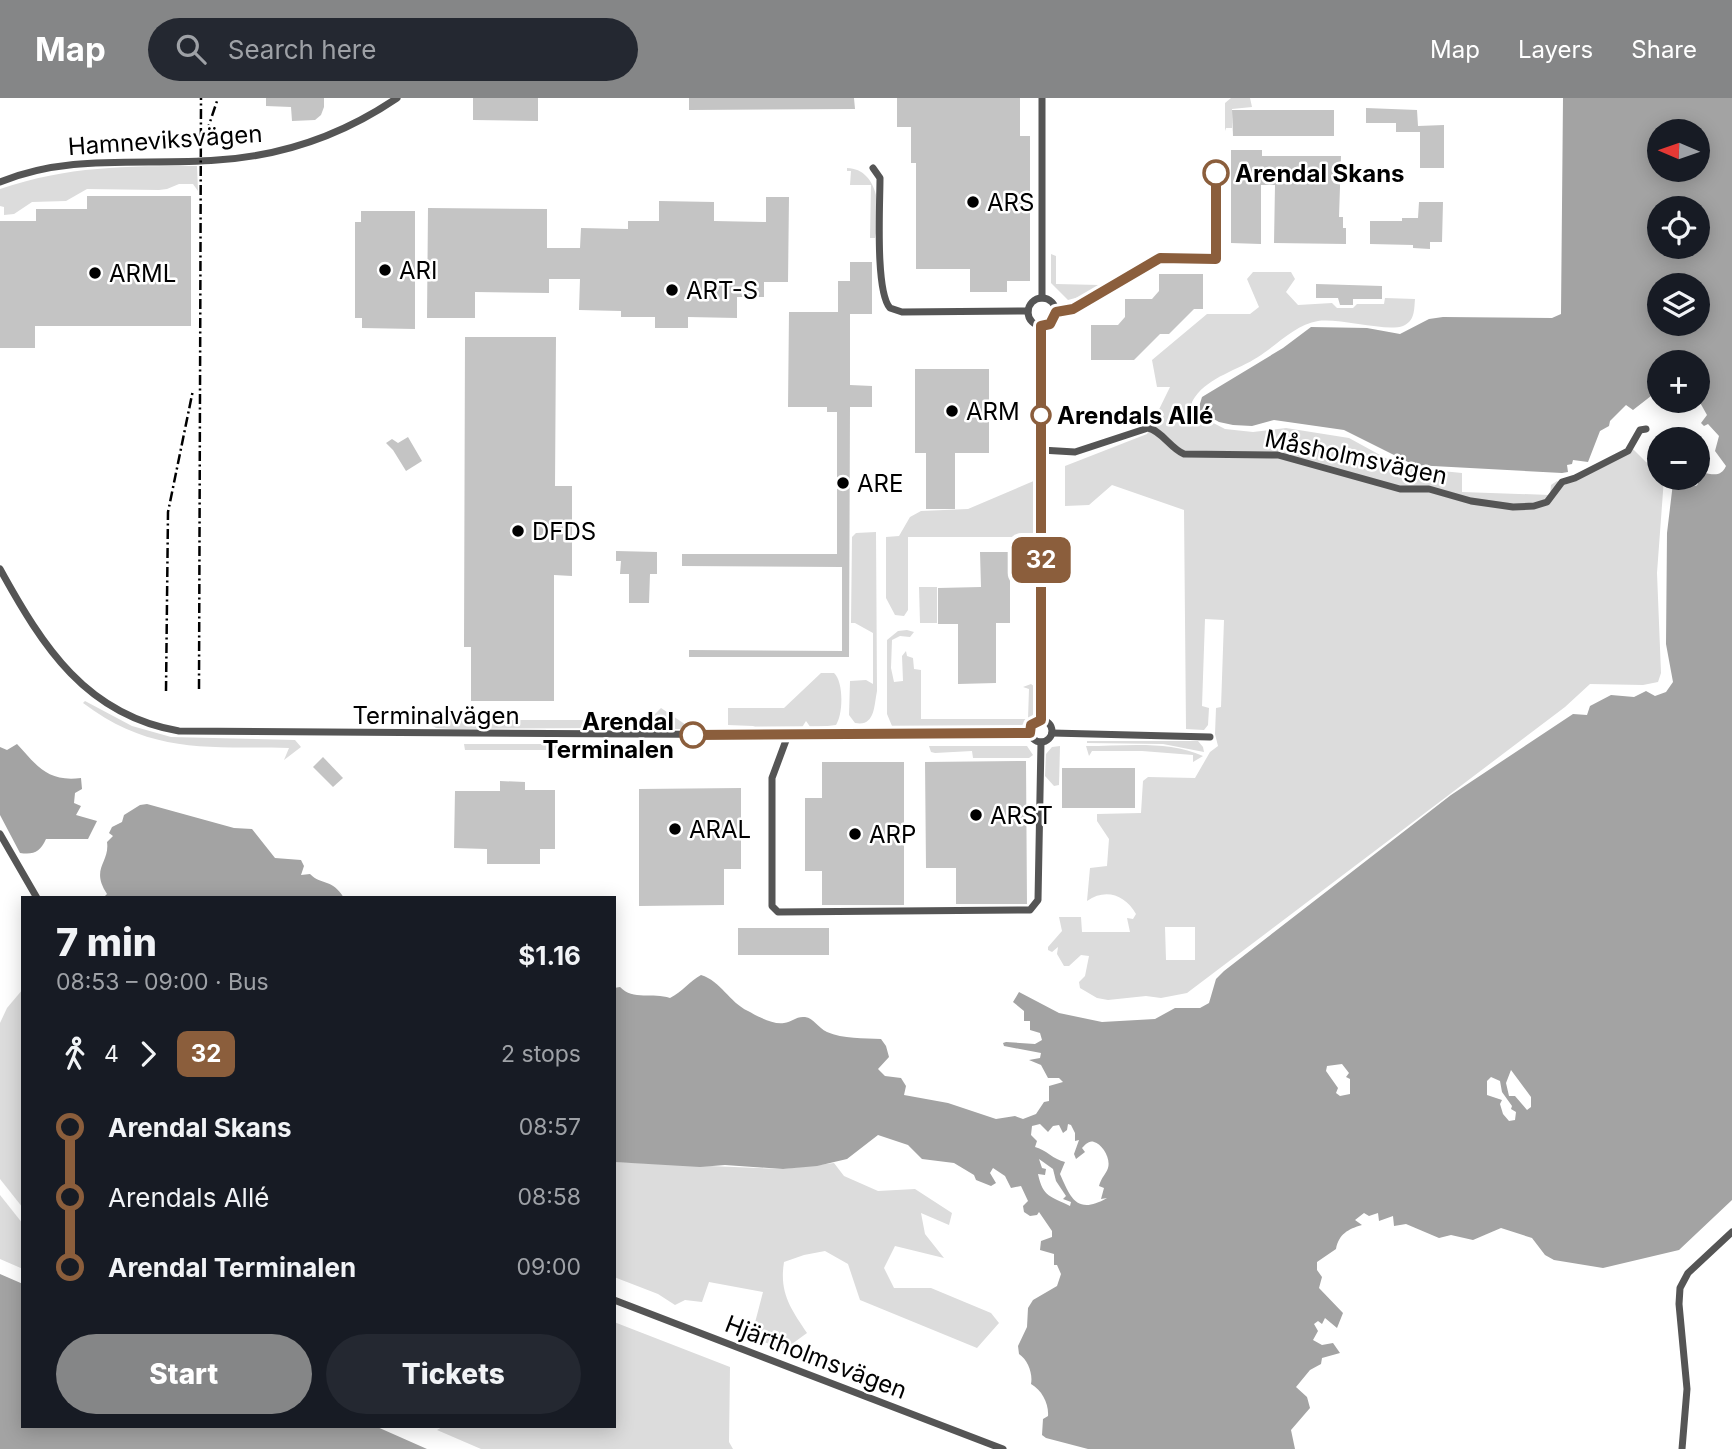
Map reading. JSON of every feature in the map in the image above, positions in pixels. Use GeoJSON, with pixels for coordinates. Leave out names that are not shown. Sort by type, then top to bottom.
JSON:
{"type":"FeatureCollection","features":[{"type":"Feature","properties":{"kind":"street","name":"Hamneviksvägen"},"geometry":{"type":"LineString","coordinates":[[0,183],[43,169],[87,163],[215,161],[272,152],[332,134],[397,98]]}},
{"type":"Feature","properties":{"kind":"street"},"geometry":{"type":"LineString","coordinates":[[1042,98],[1042,298]]}},
{"type":"Feature","properties":{"kind":"street"},"geometry":{"type":"LineString","coordinates":[[873,168],[880,178],[881,276],[884,298],[890,308],[902,312],[1028,311]]}},
{"type":"Feature","properties":{"kind":"street"},"geometry":{"type":"LineString","coordinates":[[1042,298],[1052,302],[1056,312],[1050,324],[1041,326],[1031,321],[1028,311],[1032,302],[1042,298]]}},
{"type":"Feature","properties":{"kind":"street"},"geometry":{"type":"LineString","coordinates":[[1041,326],[1041,720]]}},
{"type":"Feature","properties":{"kind":"street","name":"Måsholmsvägen"},"geometry":{"type":"LineString","coordinates":[[1041,450],[1075,452],[1148,428],[1155,430],[1172,448],[1184,454],[1278,455],[1389,487],[1429,489],[1471,501],[1523,508],[1548,502],[1564,481],[1576,478],[1628,451],[1640,430],[1646,429]]}},
{"type":"Feature","properties":{"kind":"street","name":"Terminalvägen"},"geometry":{"type":"LineString","coordinates":[[0,569],[36,630],[74,680],[106,705],[159,728],[214,733],[1030,733]]}},
{"type":"Feature","properties":{"kind":"street"},"geometry":{"type":"LineString","coordinates":[[1041,720],[1049,724],[1052,733],[1049,739],[1041,742],[1034,740],[1030,733],[1031,725],[1041,720]]}},
{"type":"Feature","properties":{"kind":"street"},"geometry":{"type":"LineString","coordinates":[[1052,733],[1210,737]]}},
{"type":"Feature","properties":{"kind":"street"},"geometry":{"type":"LineString","coordinates":[[788,735],[772,778],[772,906],[778,912],[1030,910],[1038,900],[1041,742]]}},
{"type":"Feature","properties":{"kind":"street"},"geometry":{"type":"LineString","coordinates":[[0,834],[36,896]]}},
{"type":"Feature","properties":{"kind":"street"},"geometry":{"type":"LineString","coordinates":[[1682,1449],[1686,1389],[1680,1288],[1688,1273],[1732,1232]]}},
{"type":"Feature","properties":{"kind":"street","name":"Hjärtholmsvägen"},"geometry":{"type":"LineString","coordinates":[[616,1301],[1003,1449]]}},
{"type":"Feature","properties":{"kind":"shaded area"},"geometry":{"type":"Polygon","coordinates":[[[1231,98],[1250,98],[1252,107],[1232,109],[1232,128],[1226,128],[1225,131],[1225,103],[1231,98]]]}},
{"type":"Feature","properties":{"kind":"shaded area"},"geometry":{"type":"Polygon","coordinates":[[[1563,98],[1732,98],[1732,1200],[1679,1250],[1603,1268],[1554,1260],[1545,1255],[1532,1238],[1501,1228],[1473,1240],[1451,1235],[1439,1238],[1406,1224],[1394,1226],[1393,1216],[1379,1221],[1378,1213],[1369,1216],[1364,1213],[1355,1220],[1362,1225],[1345,1233],[1339,1239],[1336,1249],[1317,1262],[1317,1270],[1322,1277],[1319,1288],[1343,1313],[1337,1328],[1325,1318],[1322,1324],[1318,1321],[1314,1324],[1318,1331],[1313,1340],[1322,1345],[1333,1343],[1340,1353],[1322,1358],[1321,1364],[1310,1370],[1296,1387],[1307,1397],[1310,1408],[1291,1430],[1295,1449],[1088,1449],[1046,1438],[1042,1435],[1043,1419],[1048,1416],[1047,1407],[1044,1398],[1031,1384],[1029,1368],[1019,1354],[1018,1346],[1027,1327],[1028,1308],[1033,1300],[1057,1286],[1061,1274],[1057,1265],[1054,1265],[1054,1254],[1040,1250],[1041,1241],[1052,1237],[1052,1231],[1039,1212],[1030,1216],[1024,1212],[1023,1206],[1028,1201],[1021,1186],[1011,1188],[1005,1176],[993,1168],[990,1173],[996,1183],[991,1186],[976,1180],[974,1175],[954,1163],[922,1159],[908,1145],[878,1135],[847,1159],[817,1166],[783,1169],[616,1162],[616,988],[620,987],[631,994],[670,998],[701,975],[714,982],[741,1007],[770,1021],[784,1023],[805,1017],[833,1034],[881,1039],[889,1057],[878,1069],[885,1076],[901,1078],[906,1086],[904,1095],[948,1103],[996,1119],[1015,1116],[1023,1119],[1036,1114],[1044,1102],[1049,1101],[1049,1086],[1063,1082],[1059,1078],[1048,1078],[1041,1065],[1029,1060],[1040,1058],[1041,1053],[1004,1046],[1003,1043],[1006,1042],[1035,1044],[1042,1040],[1040,1033],[1030,1030],[1030,1021],[1024,1021],[1024,1011],[1013,1002],[1019,992],[1059,1013],[1102,1022],[1155,1019],[1175,1008],[1200,1008],[1209,1003],[1216,979],[1224,971],[1451,795],[1573,714],[1587,715],[1590,706],[1611,695],[1634,697],[1646,691],[1655,696],[1666,692],[1673,682],[1666,644],[1667,533],[1672,490],[1710,490],[1710,474],[1722,472],[1726,466],[1715,451],[1719,436],[1708,424],[1704,426],[1701,423],[1706,413],[1710,413],[1710,350],[1647,350],[1647,399],[1633,410],[1626,405],[1610,421],[1609,426],[1600,431],[1588,462],[1573,460],[1572,464],[1567,465],[1568,472],[1562,473],[1414,465],[1344,430],[1274,420],[1252,426],[1233,425],[1219,422],[1198,410],[1202,397],[1283,348],[1311,327],[1367,328],[1400,334],[1429,319],[1552,318],[1561,314],[1563,98]],[[1342,1064],[1327,1066],[1326,1071],[1338,1088],[1336,1093],[1340,1096],[1350,1094],[1350,1079],[1346,1077],[1349,1073],[1342,1064]],[[1511,1070],[1506,1083],[1509,1096],[1515,1096],[1527,1110],[1531,1107],[1531,1097],[1511,1070]],[[1491,1077],[1487,1081],[1487,1095],[1502,1100],[1500,1104],[1503,1114],[1509,1121],[1515,1120],[1516,1112],[1511,1109],[1512,1106],[1502,1092],[1500,1081],[1491,1077]],[[1040,1124],[1032,1126],[1031,1135],[1037,1141],[1035,1147],[1065,1162],[1060,1174],[1071,1196],[1081,1204],[1088,1205],[1107,1198],[1101,1199],[1104,1188],[1099,1186],[1109,1164],[1100,1146],[1089,1142],[1082,1148],[1085,1152],[1076,1159],[1074,1154],[1079,1140],[1075,1141],[1071,1125],[1068,1124],[1063,1133],[1059,1125],[1053,1126],[1048,1132],[1040,1124]],[[1039,1159],[1042,1168],[1046,1169],[1045,1175],[1038,1174],[1042,1188],[1049,1195],[1070,1206],[1071,1202],[1063,1199],[1066,1196],[1056,1181],[1053,1169],[1039,1159]]]}},
{"type":"Feature","properties":{"kind":"shaded area"},"geometry":{"type":"Polygon","coordinates":[[[197,166],[198,191],[193,184],[179,184],[159,190],[87,189],[66,201],[32,202],[14,214],[4,215],[4,207],[0,206],[0,189],[49,176],[121,167],[197,166]]]}},
{"type":"Feature","properties":{"kind":"shaded area"},"geometry":{"type":"Polygon","coordinates":[[[847,168],[858,170],[866,176],[872,185],[876,195],[878,218],[875,238],[870,238],[871,185],[850,185],[851,171],[847,171],[847,168]]]}},
{"type":"Feature","properties":{"kind":"shaded area"},"geometry":{"type":"Polygon","coordinates":[[[1051,254],[1056,256],[1056,284],[1100,285],[1068,300],[1051,283],[1051,254]]]}},
{"type":"Feature","properties":{"kind":"shaded area"},"geometry":{"type":"Polygon","coordinates":[[[1253,272],[1291,272],[1295,279],[1286,292],[1298,305],[1332,303],[1337,308],[1353,308],[1357,304],[1384,304],[1385,298],[1415,299],[1412,318],[1403,326],[1374,326],[1338,321],[1310,323],[1258,357],[1208,384],[1195,397],[1192,412],[1225,429],[1253,432],[1286,428],[1349,438],[1402,467],[1462,473],[1462,492],[1550,495],[1551,485],[1557,481],[1565,485],[1633,449],[1647,462],[1647,490],[1663,490],[1657,573],[1661,673],[1658,682],[1643,685],[1590,684],[1565,707],[1187,993],[1161,998],[1097,998],[1080,988],[1079,982],[1085,976],[1089,956],[1081,955],[1069,966],[1064,966],[1057,954],[1058,947],[1052,952],[1048,947],[1062,931],[1059,917],[1081,917],[1082,932],[1130,932],[1127,918],[1133,919],[1136,914],[1121,898],[1108,894],[1087,901],[1090,868],[1107,866],[1109,839],[1097,821],[1097,814],[1141,813],[1143,781],[1148,777],[1195,778],[1210,752],[1218,746],[1215,734],[1216,708],[1221,707],[1224,620],[1205,619],[1202,706],[1209,708],[1208,725],[1204,730],[1186,729],[1184,510],[1112,485],[1089,505],[1065,506],[1065,466],[1147,434],[1170,387],[1157,387],[1152,360],[1207,314],[1250,314],[1259,307],[1247,279],[1253,272]],[[1165,927],[1166,960],[1195,960],[1195,927],[1165,927]]]}},
{"type":"Feature","properties":{"kind":"shaded area"},"geometry":{"type":"Polygon","coordinates":[[[1036,480],[1036,533],[1032,537],[908,537],[908,610],[904,616],[895,615],[886,598],[886,537],[899,536],[910,517],[921,511],[968,509],[1036,480]]]}},
{"type":"Feature","properties":{"kind":"shaded area"},"geometry":{"type":"Polygon","coordinates":[[[876,532],[877,691],[870,719],[855,723],[849,715],[850,681],[866,680],[873,684],[873,633],[851,623],[852,537],[856,533],[876,532]]]}},
{"type":"Feature","properties":{"kind":"shaded area"},"geometry":{"type":"Polygon","coordinates":[[[919,587],[937,587],[937,623],[920,623],[919,587]]]}},
{"type":"Feature","properties":{"kind":"shaded area"},"geometry":{"type":"Polygon","coordinates":[[[898,631],[914,632],[910,637],[900,636],[892,640],[891,668],[894,682],[903,681],[902,656],[906,651],[907,656],[913,658],[914,669],[921,670],[921,719],[1028,719],[1029,689],[1023,687],[1031,684],[1035,687],[1035,699],[1030,720],[1008,728],[971,731],[904,730],[892,726],[887,714],[887,640],[898,631]]]}},
{"type":"Feature","properties":{"kind":"shaded area"},"geometry":{"type":"Polygon","coordinates":[[[821,673],[834,673],[840,684],[841,707],[836,725],[811,728],[806,721],[801,729],[762,730],[753,726],[728,725],[728,708],[784,708],[821,673]]]}},
{"type":"Feature","properties":{"kind":"shaded area"},"geometry":{"type":"Polygon","coordinates":[[[85,701],[132,726],[171,737],[295,740],[301,747],[284,760],[289,748],[206,747],[157,740],[108,720],[83,703],[85,701]]]}},
{"type":"Feature","properties":{"kind":"shaded area"},"geometry":{"type":"Polygon","coordinates":[[[661,708],[692,729],[660,727],[654,715],[661,708]]]}},
{"type":"Feature","properties":{"kind":"shaded area"},"geometry":{"type":"Polygon","coordinates":[[[425,720],[607,720],[601,728],[452,729],[436,728],[425,720]]]}},
{"type":"Feature","properties":{"kind":"shaded area"},"geometry":{"type":"Polygon","coordinates":[[[1087,741],[1198,741],[1204,752],[1163,744],[1087,741]]]}},
{"type":"Feature","properties":{"kind":"shaded area"},"geometry":{"type":"Polygon","coordinates":[[[17,744],[44,771],[60,778],[81,778],[82,789],[75,793],[74,803],[81,806],[76,815],[97,821],[88,839],[46,839],[36,852],[20,853],[0,815],[0,747],[7,750],[17,744]]]}},
{"type":"Feature","properties":{"kind":"shaded area"},"geometry":{"type":"Polygon","coordinates":[[[464,744],[618,744],[623,748],[618,755],[584,750],[465,750],[464,744]]]}},
{"type":"Feature","properties":{"kind":"shaded area"},"geometry":{"type":"Polygon","coordinates":[[[929,746],[1027,746],[1033,755],[1029,758],[973,758],[972,751],[935,753],[931,752],[929,746]]]}},
{"type":"Feature","properties":{"kind":"shaded area"},"geometry":{"type":"Polygon","coordinates":[[[1060,746],[1059,785],[1054,786],[1045,776],[1046,754],[1052,747],[1060,746]]]}},
{"type":"Feature","properties":{"kind":"shaded area"},"geometry":{"type":"Polygon","coordinates":[[[1086,746],[1161,746],[1203,756],[1193,762],[1193,755],[1142,751],[1092,751],[1089,756],[1086,746]]]}},
{"type":"Feature","properties":{"kind":"shaded area"},"geometry":{"type":"Polygon","coordinates":[[[147,804],[234,828],[252,829],[275,858],[301,860],[304,866],[301,875],[310,874],[331,885],[343,896],[105,896],[107,894],[100,872],[107,842],[113,836],[109,833],[112,827],[122,822],[124,815],[140,805],[147,804]]]}},
{"type":"Feature","properties":{"kind":"shaded area"},"geometry":{"type":"Polygon","coordinates":[[[21,991],[21,1205],[0,1179],[0,1023],[7,1008],[21,991]]]}},
{"type":"Feature","properties":{"kind":"shaded area"},"geometry":{"type":"Polygon","coordinates":[[[616,1162],[783,1169],[834,1163],[844,1176],[878,1191],[915,1189],[952,1213],[949,1225],[921,1213],[925,1234],[944,1258],[895,1246],[884,1268],[894,1288],[931,1288],[991,1313],[999,1323],[977,1348],[860,1300],[848,1264],[825,1251],[784,1262],[785,1292],[791,1308],[807,1333],[785,1349],[751,1338],[763,1292],[709,1282],[702,1302],[685,1300],[675,1305],[658,1294],[616,1278],[616,1162]]]}},
{"type":"Feature","properties":{"kind":"shaded area"},"geometry":{"type":"Polygon","coordinates":[[[0,1195],[21,1221],[21,1268],[0,1259],[0,1195]]]}},
{"type":"Feature","properties":{"kind":"shaded area"},"geometry":{"type":"Polygon","coordinates":[[[0,1274],[21,1283],[21,1428],[380,1428],[427,1449],[0,1449],[0,1274]]]}},
{"type":"Feature","properties":{"kind":"shaded area"},"geometry":{"type":"Polygon","coordinates":[[[616,1323],[730,1367],[729,1442],[733,1449],[481,1449],[437,1430],[616,1428],[616,1323]]]}},
{"type":"Feature","properties":{"kind":"building"},"geometry":{"type":"Polygon","coordinates":[[[266,98],[324,98],[324,107],[315,120],[292,121],[291,107],[266,106],[266,98]]]}},
{"type":"Feature","properties":{"kind":"building"},"geometry":{"type":"Polygon","coordinates":[[[473,98],[538,98],[538,121],[473,120],[473,98]]]}},
{"type":"Feature","properties":{"kind":"building"},"geometry":{"type":"Polygon","coordinates":[[[689,98],[854,98],[855,109],[689,110],[689,98]]]}},
{"type":"Feature","properties":{"kind":"building","name":"ARS"},"geometry":{"type":"Polygon","coordinates":[[[897,98],[1020,98],[1020,136],[1030,136],[1030,281],[1007,281],[1007,292],[970,292],[970,269],[916,269],[916,163],[911,163],[911,127],[897,127],[897,98]]]}},
{"type":"Feature","properties":{"kind":"building"},"geometry":{"type":"Polygon","coordinates":[[[1366,108],[1417,110],[1418,126],[1444,125],[1444,168],[1420,168],[1420,132],[1396,132],[1396,123],[1366,123],[1366,108]]]}},
{"type":"Feature","properties":{"kind":"building"},"geometry":{"type":"Polygon","coordinates":[[[1232,110],[1334,110],[1334,136],[1233,136],[1232,110]]]}},
{"type":"Feature","properties":{"kind":"building"},"geometry":{"type":"Polygon","coordinates":[[[1231,150],[1262,150],[1262,156],[1341,156],[1339,217],[1343,217],[1343,228],[1346,228],[1346,244],[1274,243],[1275,185],[1261,185],[1261,244],[1231,243],[1231,150]]]}},
{"type":"Feature","properties":{"kind":"building","name":"ARML"},"geometry":{"type":"Polygon","coordinates":[[[87,196],[191,196],[191,326],[35,326],[35,348],[0,348],[0,221],[36,221],[36,209],[87,209],[87,196]]]}},
{"type":"Feature","properties":{"kind":"building"},"geometry":{"type":"Polygon","coordinates":[[[766,197],[789,197],[788,282],[764,282],[764,297],[737,297],[737,318],[688,317],[688,328],[655,328],[655,317],[621,317],[621,311],[579,310],[580,279],[549,279],[549,293],[475,292],[475,318],[427,318],[428,208],[547,209],[547,248],[580,248],[581,228],[628,229],[628,221],[659,221],[659,201],[714,202],[714,221],[766,222],[766,197]]]}},
{"type":"Feature","properties":{"kind":"building"},"geometry":{"type":"Polygon","coordinates":[[[1419,202],[1443,202],[1442,242],[1430,242],[1430,249],[1413,248],[1413,245],[1370,244],[1370,221],[1418,218],[1419,202]]]}},
{"type":"Feature","properties":{"kind":"building","name":"ARI"},"geometry":{"type":"Polygon","coordinates":[[[361,211],[415,211],[415,329],[362,328],[362,318],[355,318],[355,222],[361,222],[361,211]]]}},
{"type":"Feature","properties":{"kind":"building","name":"ARE"},"geometry":{"type":"Polygon","coordinates":[[[850,262],[872,262],[872,314],[850,314],[850,385],[872,386],[872,407],[850,407],[849,657],[689,657],[689,650],[842,651],[842,567],[682,566],[682,554],[837,554],[837,412],[827,412],[827,407],[788,407],[789,312],[838,312],[838,281],[850,281],[850,262]]]}},
{"type":"Feature","properties":{"kind":"building"},"geometry":{"type":"Polygon","coordinates":[[[1159,274],[1203,274],[1203,309],[1194,309],[1169,334],[1160,334],[1134,360],[1091,360],[1091,325],[1118,325],[1125,317],[1125,299],[1152,299],[1159,291],[1159,274]]]}},
{"type":"Feature","properties":{"kind":"building"},"geometry":{"type":"Polygon","coordinates":[[[1316,284],[1382,286],[1382,299],[1353,299],[1353,305],[1340,305],[1338,298],[1316,298],[1316,284]]]}},
{"type":"Feature","properties":{"kind":"building","name":"DFDS"},"geometry":{"type":"Polygon","coordinates":[[[465,337],[556,337],[555,486],[572,486],[572,576],[554,575],[554,701],[471,701],[471,647],[464,647],[465,337]]]}},
{"type":"Feature","properties":{"kind":"building","name":"ARM"},"geometry":{"type":"Polygon","coordinates":[[[915,369],[989,369],[989,453],[955,453],[955,509],[926,509],[926,453],[915,453],[915,369]]]}},
{"type":"Feature","properties":{"kind":"building"},"geometry":{"type":"Polygon","coordinates":[[[408,437],[422,461],[406,471],[386,443],[392,439],[398,443],[408,437]]]}},
{"type":"Feature","properties":{"kind":"building"},"geometry":{"type":"Polygon","coordinates":[[[616,551],[657,552],[657,574],[650,574],[649,603],[629,603],[629,574],[620,574],[621,561],[616,561],[616,551]]]}},
{"type":"Feature","properties":{"kind":"building"},"geometry":{"type":"Polygon","coordinates":[[[980,552],[1010,552],[1010,623],[996,623],[996,683],[958,684],[958,624],[938,624],[938,588],[981,587],[980,552]]]}},
{"type":"Feature","properties":{"kind":"building"},"geometry":{"type":"Polygon","coordinates":[[[323,757],[343,778],[333,787],[313,767],[323,757]]]}},
{"type":"Feature","properties":{"kind":"building","name":"ARST"},"geometry":{"type":"Polygon","coordinates":[[[1026,761],[1027,904],[956,904],[956,868],[926,868],[925,762],[1026,761]]]}},
{"type":"Feature","properties":{"kind":"building","name":"ARP"},"geometry":{"type":"Polygon","coordinates":[[[822,762],[904,762],[904,905],[822,905],[822,871],[805,871],[805,798],[822,798],[822,762]]]}},
{"type":"Feature","properties":{"kind":"building"},"geometry":{"type":"Polygon","coordinates":[[[1062,768],[1135,768],[1135,808],[1062,808],[1062,768]]]}},
{"type":"Feature","properties":{"kind":"building"},"geometry":{"type":"Polygon","coordinates":[[[500,781],[525,782],[525,790],[555,790],[555,849],[540,849],[540,864],[487,864],[487,849],[454,848],[455,791],[500,791],[500,781]]]}},
{"type":"Feature","properties":{"kind":"building","name":"ARAL"},"geometry":{"type":"Polygon","coordinates":[[[741,788],[741,869],[724,869],[724,905],[639,906],[639,789],[741,788]]]}},
{"type":"Feature","properties":{"kind":"building"},"geometry":{"type":"Polygon","coordinates":[[[738,928],[829,928],[829,955],[738,955],[738,928]]]}},
{"type":"Feature","properties":{"kind":"railway"},"geometry":{"type":"LineString","coordinates":[[199,689],[201,98]]}},
{"type":"Feature","properties":{"kind":"railway"},"geometry":{"type":"LineString","coordinates":[[206,134],[218,98]]}},
{"type":"Feature","properties":{"kind":"railway"},"geometry":{"type":"LineString","coordinates":[[166,691],[168,512],[193,390]]}},
{"type":"Feature","properties":{"kind":"bus line","name":"32"},"geometry":{"type":"LineString","coordinates":[[693,735],[1030,733],[1031,725],[1041,720],[1041,326],[1050,324],[1056,312],[1073,309],[1160,258],[1216,259],[1216,173]]}},
{"type":"Feature","properties":{"kind":"place","name":"Arendal Skans"},"geometry":{"type":"Point","coordinates":[1216,173]}},
{"type":"Feature","properties":{"kind":"place","name":"ARS"},"geometry":{"type":"Point","coordinates":[973,202]}},
{"type":"Feature","properties":{"kind":"place","name":"ARI"},"geometry":{"type":"Point","coordinates":[385,270]}},
{"type":"Feature","properties":{"kind":"place","name":"ARML"},"geometry":{"type":"Point","coordinates":[95,273]}},
{"type":"Feature","properties":{"kind":"place","name":"ART-S"},"geometry":{"type":"Point","coordinates":[672,290]}},
{"type":"Feature","properties":{"kind":"place","name":"ARM"},"geometry":{"type":"Point","coordinates":[952,411]}},
{"type":"Feature","properties":{"kind":"place","name":"Arendals Allé"},"geometry":{"type":"Point","coordinates":[1041,415]}},
{"type":"Feature","properties":{"kind":"place","name":"ARE"},"geometry":{"type":"Point","coordinates":[843,483]}},
{"type":"Feature","properties":{"kind":"place","name":"DFDS"},"geometry":{"type":"Point","coordinates":[518,531]}},
{"type":"Feature","properties":{"kind":"place","name":"Arendal Terminalen"},"geometry":{"type":"Point","coordinates":[693,735]}},
{"type":"Feature","properties":{"kind":"place","name":"ARST"},"geometry":{"type":"Point","coordinates":[976,815]}},
{"type":"Feature","properties":{"kind":"place","name":"ARAL"},"geometry":{"type":"Point","coordinates":[675,829]}},
{"type":"Feature","properties":{"kind":"place","name":"ARP"},"geometry":{"type":"Point","coordinates":[855,834]}}]}
